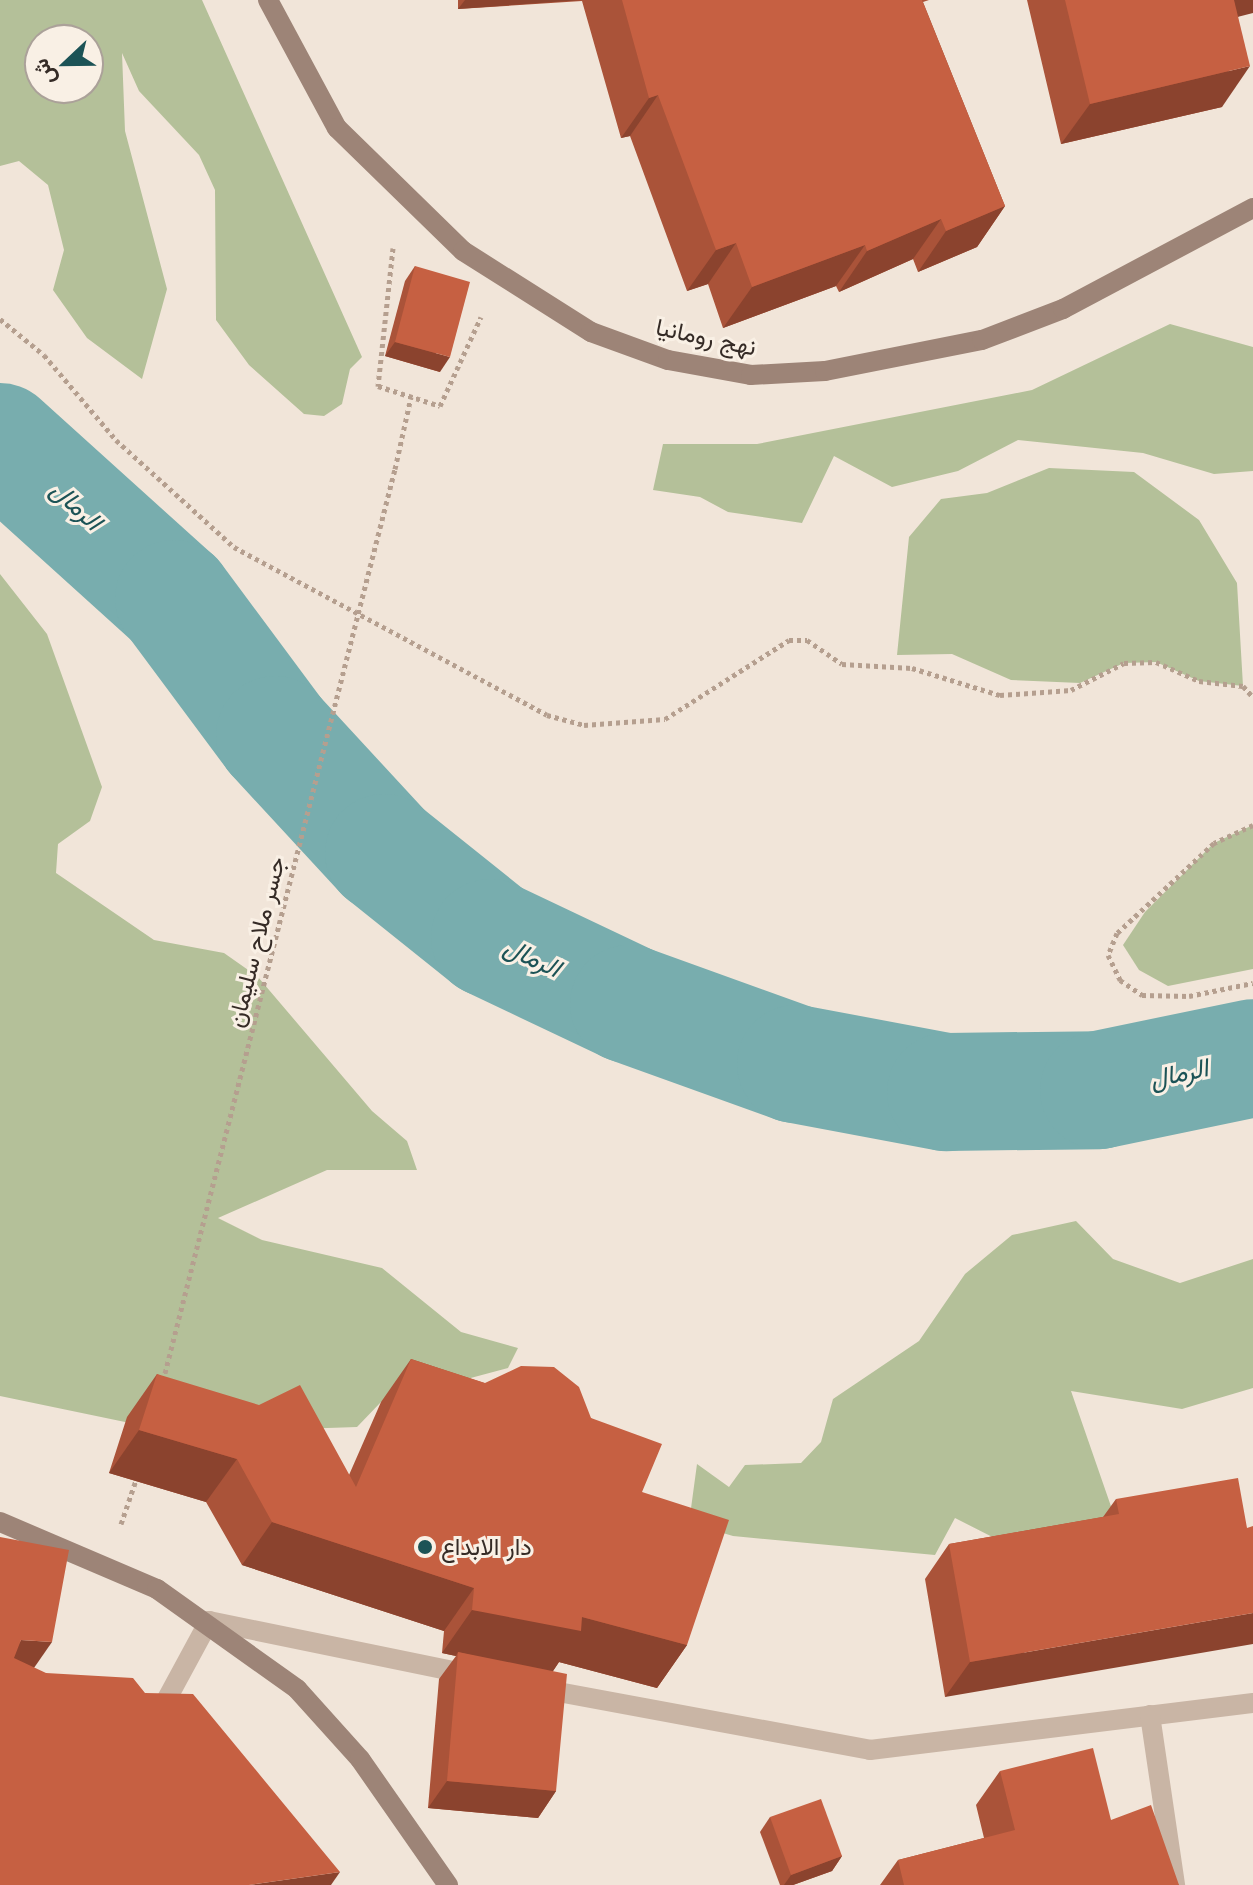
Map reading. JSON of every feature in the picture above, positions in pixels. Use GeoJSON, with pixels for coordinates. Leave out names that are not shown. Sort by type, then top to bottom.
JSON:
{"type":"FeatureCollection","features":[{"type":"Feature","properties":{"kind":"street","name":"نهج رومانيا"},"geometry":{"type":"LineString","coordinates":[[268,0],[337,128],[399,192],[500,276],[591,332],[668,360],[751,375],[825,371],[982,340],[1063,309],[1253,208]]}},
{"type":"Feature","properties":{"kind":"street"},"geometry":{"type":"LineString","coordinates":[[0,1522],[102,1563],[209,1621],[297,1689],[349,1747],[442,1883]]}},
{"type":"Feature","properties":{"kind":"street"},"geometry":{"type":"LineString","coordinates":[[209,1621],[490,1679]]}},
{"type":"Feature","properties":{"kind":"street"},"geometry":{"type":"LineString","coordinates":[[133,1708],[162,1708],[209,1621]]}},
{"type":"Feature","properties":{"kind":"street"},"geometry":{"type":"LineString","coordinates":[[520,1684],[870,1750],[1253,1703]]}},
{"type":"Feature","properties":{"kind":"street"},"geometry":{"type":"LineString","coordinates":[[1150,1715],[1175,1885]]}},
{"type":"Feature","properties":{"kind":"path"},"geometry":{"type":"LineString","coordinates":[[399,192],[378,386],[440,406],[500,276]]}},
{"type":"Feature","properties":{"kind":"path"},"geometry":{"type":"LineString","coordinates":[[0,319],[44,355],[116,440],[234,547],[291,584],[475,670],[547,715],[584,725],[665,719],[789,640],[807,640],[842,664],[912,668],[1000,695],[1071,690],[1124,663],[1156,662],[1199,681],[1243,686],[1253,697]]}},
{"type":"Feature","properties":{"kind":"path","name":"جسر ملاح سليمان"},"geometry":{"type":"LineString","coordinates":[[160,1394],[411,397]]}},
{"type":"Feature","properties":{"kind":"path"},"geometry":{"type":"LineString","coordinates":[[1253,825],[1214,843],[1117,933],[1108,955],[1120,980],[1142,995],[1189,996],[1253,983]]}},
{"type":"Feature","properties":{"kind":"green space"},"geometry":{"type":"Polygon","coordinates":[[[0,0],[202,0],[362,357],[350,369],[342,404],[324,416],[304,414],[249,365],[216,320],[215,190],[199,155],[139,91],[122,53],[125,131],[167,289],[142,379],[87,338],[53,290],[64,250],[48,185],[19,161],[0,166],[0,0]]]}},
{"type":"Feature","properties":{"kind":"green space"},"geometry":{"type":"Polygon","coordinates":[[[1170,324],[1253,347],[1253,471],[1214,474],[1143,453],[1018,440],[958,471],[892,487],[834,456],[802,523],[728,512],[700,497],[653,490],[663,444],[757,444],[1032,390],[1170,324]]]}},
{"type":"Feature","properties":{"kind":"green space"},"geometry":{"type":"Polygon","coordinates":[[[1049,468],[1134,472],[1199,520],[1237,583],[1243,686],[1199,681],[1156,662],[1124,663],[1080,683],[1011,680],[952,654],[897,655],[909,537],[941,499],[987,493],[1049,468]]]}},
{"type":"Feature","properties":{"kind":"green space"},"geometry":{"type":"Polygon","coordinates":[[[0,574],[47,634],[102,787],[90,821],[58,844],[56,873],[154,940],[224,953],[258,977],[372,1111],[407,1141],[417,1170],[327,1170],[218,1218],[262,1240],[382,1268],[461,1332],[518,1348],[508,1368],[381,1402],[357,1427],[178,1433],[0,1396],[0,574]]]}},
{"type":"Feature","properties":{"kind":"green space"},"geometry":{"type":"Polygon","coordinates":[[[1253,825],[1253,969],[1168,986],[1139,970],[1123,945],[1145,912],[1214,843],[1253,825]]]}},
{"type":"Feature","properties":{"kind":"green space"},"geometry":{"type":"Polygon","coordinates":[[[1076,1221],[1113,1259],[1180,1283],[1253,1259],[1253,1388],[1182,1409],[1071,1391],[1122,1538],[1020,1551],[955,1518],[935,1555],[733,1536],[689,1523],[697,1464],[729,1487],[745,1465],[801,1463],[821,1442],[833,1399],[919,1341],[965,1274],[1012,1235],[1076,1221]]]}},
{"type":"Feature","properties":{"kind":"building"},"geometry":{"type":"Polygon","coordinates":[[[622,0],[922,0],[1005,206],[946,231],[941,219],[867,251],[865,245],[752,287],[736,243],[716,250],[658,95],[649,98],[622,0]]]}},
{"type":"Feature","properties":{"kind":"building"},"geometry":{"type":"Polygon","coordinates":[[[1065,0],[1234,0],[1250,66],[1090,104],[1065,0]]]}},
{"type":"Feature","properties":{"kind":"building"},"geometry":{"type":"Polygon","coordinates":[[[415,266],[470,282],[450,357],[395,342],[415,266]]]}},
{"type":"Feature","properties":{"kind":"building"},"geometry":{"type":"Polygon","coordinates":[[[411,1359],[485,1383],[521,1366],[554,1367],[579,1387],[591,1418],[662,1444],[642,1492],[729,1520],[687,1645],[582,1617],[581,1631],[472,1610],[474,1588],[272,1522],[237,1459],[139,1430],[157,1374],[259,1405],[300,1385],[356,1487],[411,1359]]]}},
{"type":"Feature","properties":{"kind":"building"},"geometry":{"type":"Polygon","coordinates":[[[1238,1478],[1247,1528],[1253,1526],[1253,1613],[970,1662],[949,1544],[1119,1514],[1116,1499],[1238,1478]]]}},
{"type":"Feature","properties":{"kind":"building"},"geometry":{"type":"Polygon","coordinates":[[[0,1537],[69,1550],[52,1642],[21,1640],[14,1658],[46,1673],[133,1678],[145,1693],[193,1694],[340,1872],[249,1885],[0,1885],[0,1537]]]}},
{"type":"Feature","properties":{"kind":"building"},"geometry":{"type":"Polygon","coordinates":[[[458,1652],[567,1674],[556,1791],[447,1781],[458,1652]]]}},
{"type":"Feature","properties":{"kind":"building"},"geometry":{"type":"Polygon","coordinates":[[[1093,1748],[1111,1820],[1151,1805],[1179,1885],[904,1885],[898,1860],[1015,1830],[1000,1771],[1093,1748]]]}},
{"type":"Feature","properties":{"kind":"building"},"geometry":{"type":"Polygon","coordinates":[[[821,1799],[842,1856],[791,1875],[770,1817],[821,1799]]]}},
{"type":"Feature","properties":{"kind":"waterway","name":"الرمال"},"geometry":{"type":"LineString","coordinates":[[0,442],[174,599],[275,735],[384,853],[490,938],[629,1004],[796,1064],[946,1092],[1099,1090],[1253,1058]]}},
{"type":"Feature","properties":{"kind":"place","name":"دار الابداع"},"geometry":{"type":"Point","coordinates":[425,1547]}}]}
